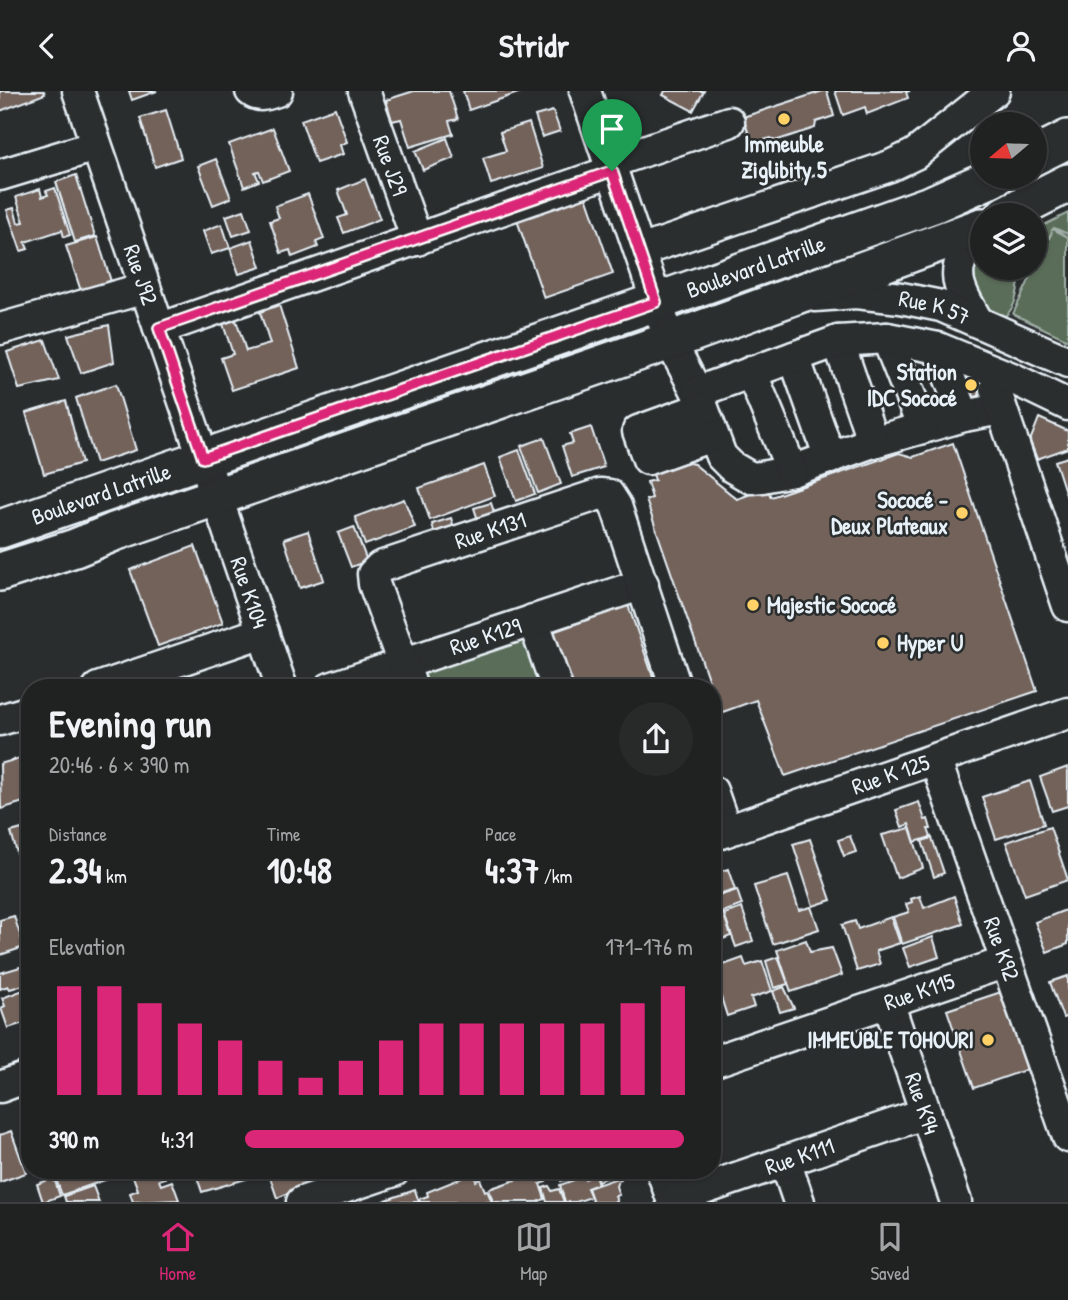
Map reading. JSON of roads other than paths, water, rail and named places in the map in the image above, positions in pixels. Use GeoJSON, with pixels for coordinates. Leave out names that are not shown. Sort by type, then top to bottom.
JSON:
{"type":"FeatureCollection","features":[{"type":"Feature","properties":{"kind":"main road"},"geometry":{"type":"LineString","coordinates":[[1047,150],[1068,139]]}},
{"type":"Feature","properties":{"kind":"main road","name":"Boulevard Latrille"},"geometry":{"type":"LineString","coordinates":[[1029,203],[1068,183]]}},
{"type":"Feature","properties":{"kind":"main road","name":"Boulevard Latrille"},"geometry":{"type":"LineString","coordinates":[[0,529],[656,302],[933,204],[970,188]]}},
{"type":"Feature","properties":{"kind":"main road","name":"Boulevard Latrille"},"geometry":{"type":"LineString","coordinates":[[0,572],[670,341],[970,231]]}},
{"type":"Feature","properties":{"kind":"street","name":"Rue J92"},"geometry":{"type":"LineString","coordinates":[[78,91],[216,498]]}},
{"type":"Feature","properties":{"kind":"street"},"geometry":{"type":"LineString","coordinates":[[251,91],[265,95],[276,91]]}},
{"type":"Feature","properties":{"kind":"street","name":"Rue J29"},"geometry":{"type":"LineString","coordinates":[[364,91],[417,240]]}},
{"type":"Feature","properties":{"kind":"street"},"geometry":{"type":"LineString","coordinates":[[584,91],[670,341],[699,400],[721,456],[732,467],[751,478],[792,471],[873,442],[964,416],[1001,409]]}},
{"type":"Feature","properties":{"kind":"street"},"geometry":{"type":"LineString","coordinates":[[640,251],[890,166],[915,154],[994,91]]}},
{"type":"Feature","properties":{"kind":"street"},"geometry":{"type":"LineString","coordinates":[[159,328],[417,240],[729,122]]}},
{"type":"Feature","properties":{"kind":"street"},"geometry":{"type":"LineString","coordinates":[[0,175],[96,146]]}},
{"type":"Feature","properties":{"kind":"street"},"geometry":{"type":"LineString","coordinates":[[970,245],[962,254],[957,267],[962,294],[978,322]]}},
{"type":"Feature","properties":{"kind":"street"},"geometry":{"type":"LineString","coordinates":[[0,329],[145,288]]}},
{"type":"Feature","properties":{"kind":"street","name":"Rue K 57"},"geometry":{"type":"LineString","coordinates":[[789,298],[856,293],[941,306],[1068,362]]}},
{"type":"Feature","properties":{"kind":"street"},"geometry":{"type":"LineString","coordinates":[[887,338],[923,428]]}},
{"type":"Feature","properties":{"kind":"street"},"geometry":{"type":"LineString","coordinates":[[712,436],[648,459],[638,431],[751,372],[838,341],[887,338],[938,348],[1068,405]]}},
{"type":"Feature","properties":{"kind":"street"},"geometry":{"type":"LineString","coordinates":[[838,341],[873,442]]}},
{"type":"Feature","properties":{"kind":"street"},"geometry":{"type":"LineString","coordinates":[[938,348],[964,416]]}},
{"type":"Feature","properties":{"kind":"street"},"geometry":{"type":"LineString","coordinates":[[794,357],[830,458]]}},
{"type":"Feature","properties":{"kind":"street"},"geometry":{"type":"LineString","coordinates":[[988,369],[1068,606]]}},
{"type":"Feature","properties":{"kind":"street"},"geometry":{"type":"LineString","coordinates":[[751,372],[792,471]]}},
{"type":"Feature","properties":{"kind":"street","name":"Rue K131"},"geometry":{"type":"LineString","coordinates":[[408,675],[374,584],[373,574],[380,567],[600,493],[609,495],[616,506],[643,584]]}},
{"type":"Feature","properties":{"kind":"street","name":"Rue K104"},"geometry":{"type":"LineString","coordinates":[[216,498],[279,679]]}},
{"type":"Feature","properties":{"kind":"street"},"geometry":{"type":"LineString","coordinates":[[643,584],[673,679]]}},
{"type":"Feature","properties":{"kind":"street","name":"Rue K129"},"geometry":{"type":"LineString","coordinates":[[384,679],[408,675],[533,620],[643,584]]}},
{"type":"Feature","properties":{"kind":"street"},"geometry":{"type":"LineString","coordinates":[[533,620],[553,679]]}},
{"type":"Feature","properties":{"kind":"street"},"geometry":{"type":"LineString","coordinates":[[125,679],[263,632]]}},
{"type":"Feature","properties":{"kind":"street","name":"Rue K 125"},"geometry":{"type":"LineString","coordinates":[[721,832],[1068,713]]}},
{"type":"Feature","properties":{"kind":"street"},"geometry":{"type":"LineString","coordinates":[[0,720],[21,714]]}},
{"type":"Feature","properties":{"kind":"street","name":"Rue K92"},"geometry":{"type":"LineString","coordinates":[[935,759],[1068,1137]]}},
{"type":"Feature","properties":{"kind":"street","name":"Rue K115"},"geometry":{"type":"LineString","coordinates":[[721,1059],[1006,962]]}},
{"type":"Feature","properties":{"kind":"street","name":"Rue K94"},"geometry":{"type":"LineString","coordinates":[[888,1002],[956,1202]]}},
{"type":"Feature","properties":{"kind":"street"},"geometry":{"type":"LineString","coordinates":[[0,1087],[21,1079]]}},
{"type":"Feature","properties":{"kind":"street","name":"Rue K111"},"geometry":{"type":"LineString","coordinates":[[672,1201],[926,1113]]}},
{"type":"Feature","properties":{"kind":"street"},"geometry":{"type":"LineString","coordinates":[[785,1161],[799,1202]]}},
{"type":"Feature","properties":{"kind":"street"},"geometry":{"type":"LineString","coordinates":[[302,1202],[370,1179]]}},
{"type":"Feature","properties":{"kind":"street"},"geometry":{"type":"LineString","coordinates":[[665,1179],[672,1201]]}},
{"type":"Feature","properties":{"kind":"place","name":"Immeuble Ziglibity 5"},"geometry":{"type":"Point","coordinates":[784,119]}},
{"type":"Feature","properties":{"kind":"place","name":"Station IDC Sococé"},"geometry":{"type":"Point","coordinates":[971,385]}},
{"type":"Feature","properties":{"kind":"place","name":"Sococé - Deux Plateaux"},"geometry":{"type":"Point","coordinates":[962,513]}},
{"type":"Feature","properties":{"kind":"place","name":"Majestic Sococé"},"geometry":{"type":"Point","coordinates":[753,605]}},
{"type":"Feature","properties":{"kind":"place","name":"Hyper U"},"geometry":{"type":"Point","coordinates":[883,643]}},
{"type":"Feature","properties":{"kind":"place","name":"IMMEUBLE TOHOURI"},"geometry":{"type":"Point","coordinates":[988,1040]}}]}
